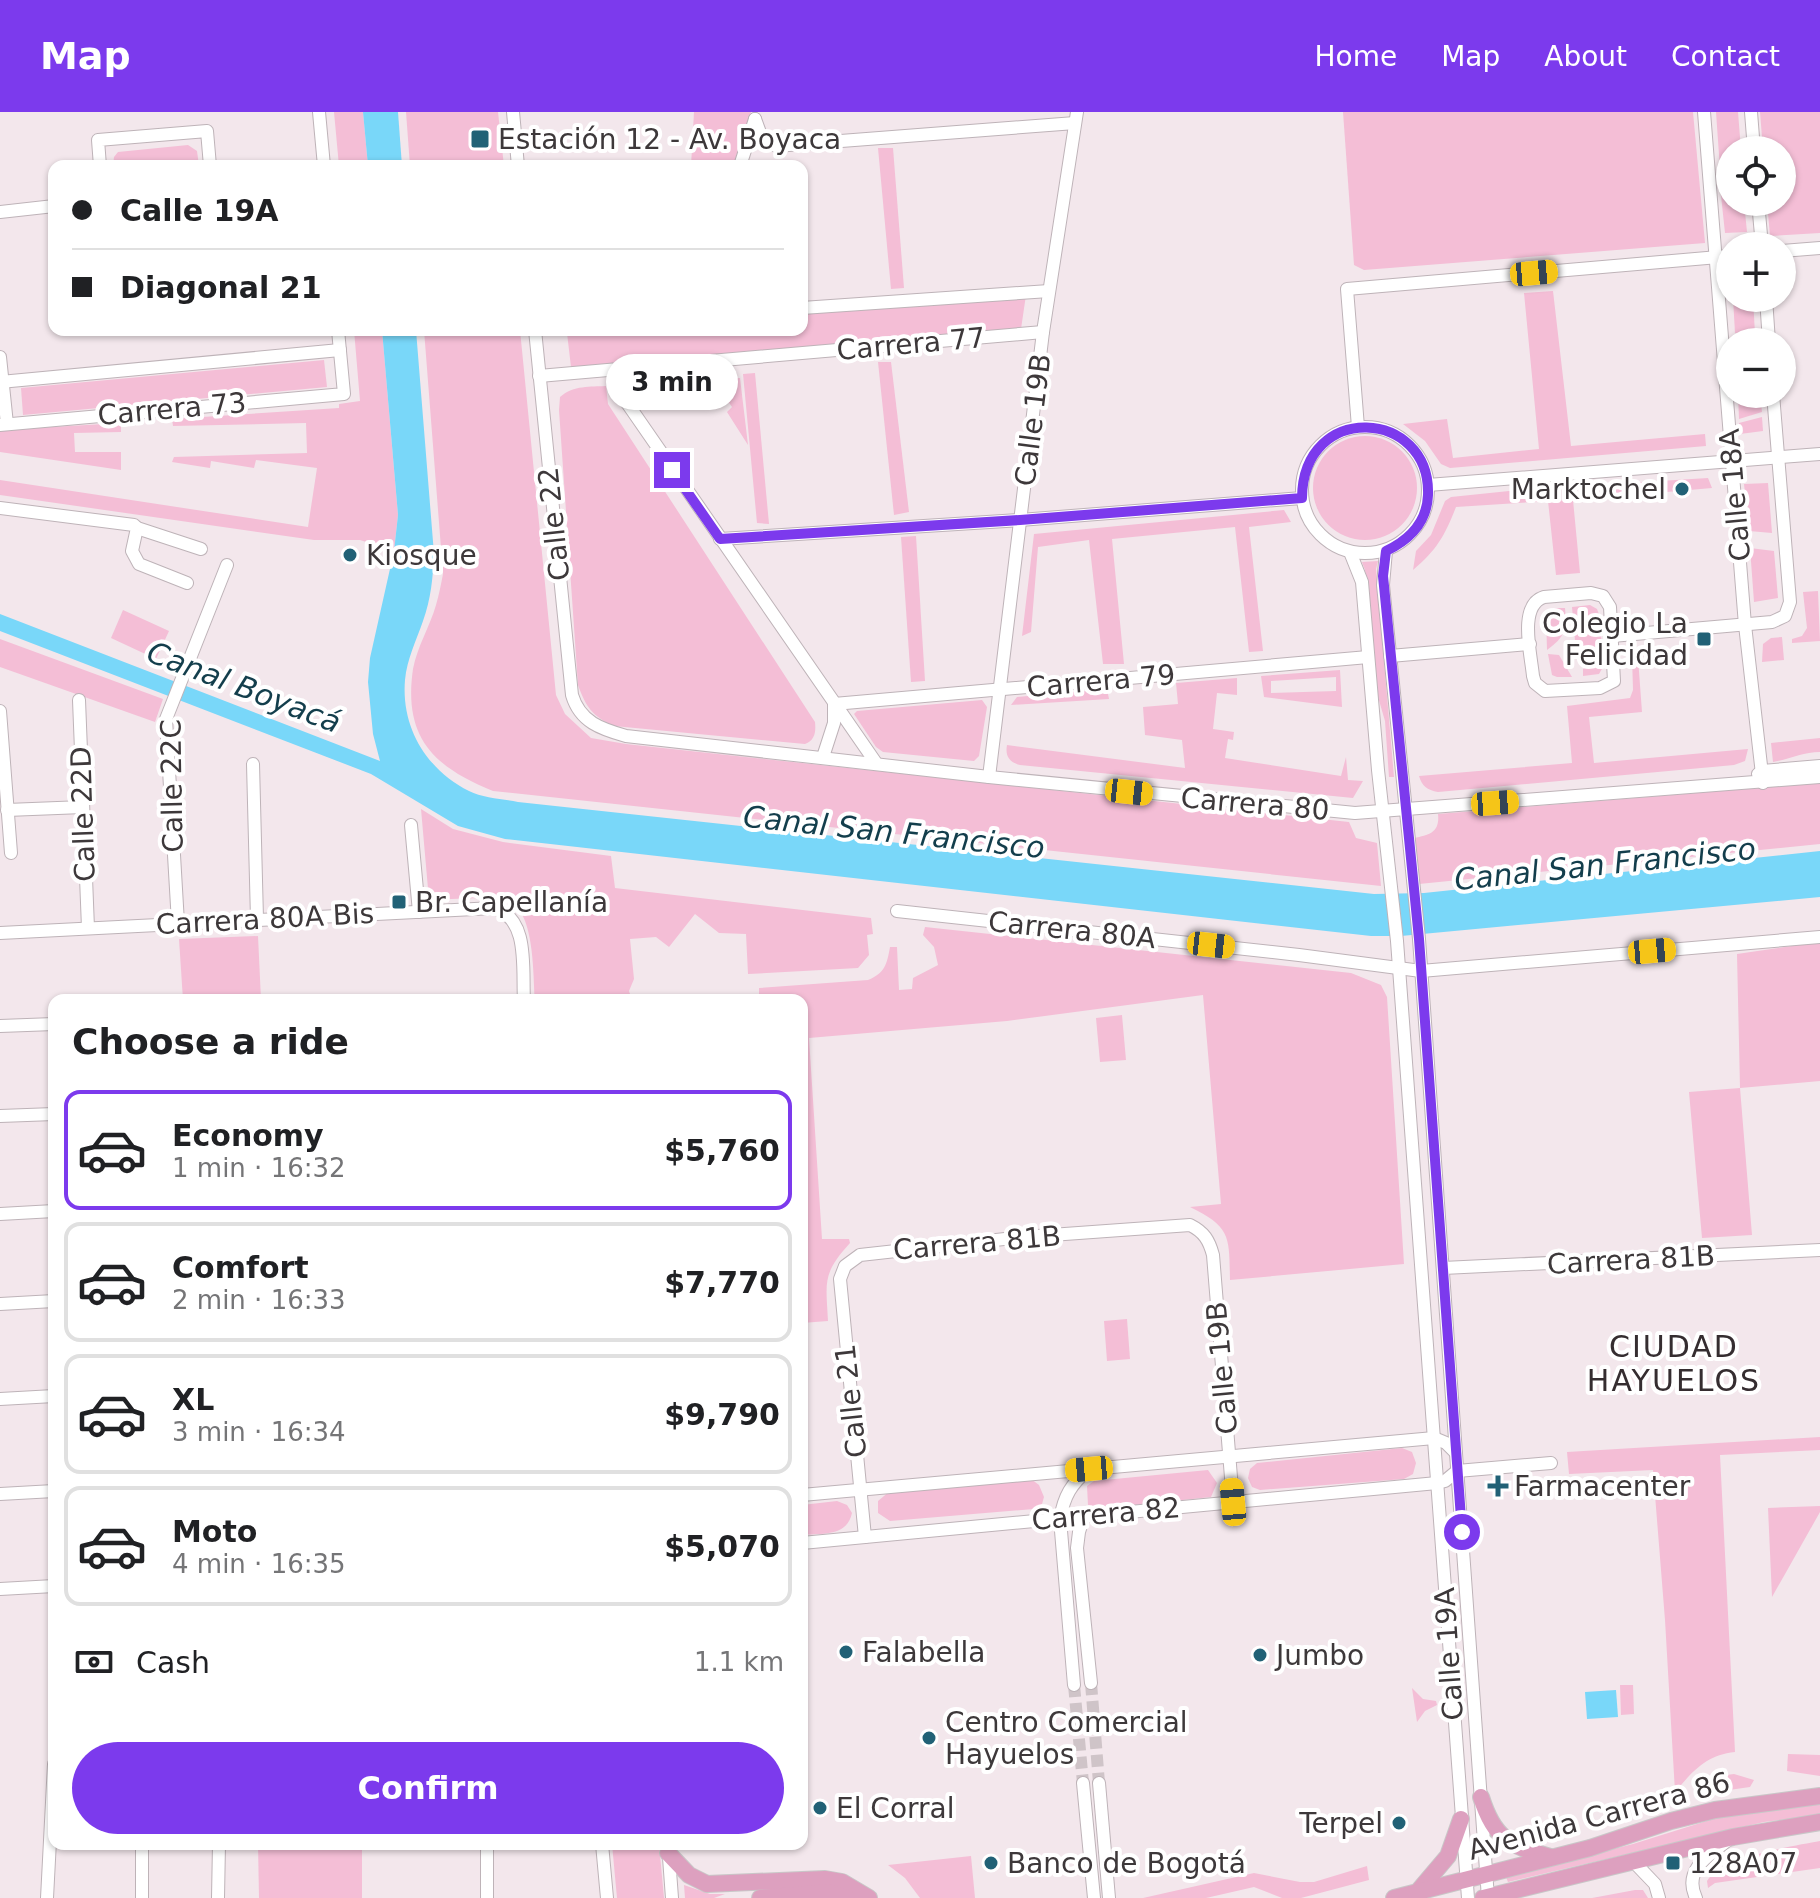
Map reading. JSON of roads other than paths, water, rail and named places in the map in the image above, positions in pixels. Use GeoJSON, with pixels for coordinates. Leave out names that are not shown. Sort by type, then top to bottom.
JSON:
{"type":"FeatureCollection","features":[{"type":"Feature","properties":{"kind":"main road","name":"Avenida Carrera 86"},"geometry":{"type":"LineString","coordinates":[[1394,1898],[1590,1848],[1715,1810],[1820,1796]]}},
{"type":"Feature","properties":{"kind":"main road"},"geometry":{"type":"LineString","coordinates":[[1481,1797],[1488,1820],[1507,1841],[1551,1857]]}},
{"type":"Feature","properties":{"kind":"main road"},"geometry":{"type":"LineString","coordinates":[[1418,1891],[1448,1856],[1461,1819]]}},
{"type":"Feature","properties":{"kind":"main road","name":"Avenida Carrera 86"},"geometry":{"type":"LineString","coordinates":[[1487,1898],[1733,1837],[1817,1823]]}},
{"type":"Feature","properties":{"kind":"main road"},"geometry":{"type":"LineString","coordinates":[[669,1850],[683,1870],[707,1884],[825,1879],[842,1882],[869,1898]]}},
{"type":"Feature","properties":{"kind":"main road"},"geometry":{"type":"LineString","coordinates":[[1514,1898],[1529,1886]]}},
{"type":"Feature","properties":{"kind":"main road"},"geometry":{"type":"LineString","coordinates":[[760,1898],[829,1892],[847,1898]]}},
{"type":"Feature","properties":{"kind":"street"},"geometry":{"type":"LineString","coordinates":[[319,112],[323,160]]}},
{"type":"Feature","properties":{"kind":"street"},"geometry":{"type":"LineString","coordinates":[[513,112],[517,160]]}},
{"type":"Feature","properties":{"kind":"street","name":"Calle 18A"},"geometry":{"type":"LineString","coordinates":[[1704,112],[1716,257]]}},
{"type":"Feature","properties":{"kind":"street"},"geometry":{"type":"LineString","coordinates":[[1751,112],[1753,136]]}},
{"type":"Feature","properties":{"kind":"street"},"geometry":{"type":"LineString","coordinates":[[756,116],[757,130],[768,143],[776,146],[1076,117]]}},
{"type":"Feature","properties":{"kind":"street"},"geometry":{"type":"LineString","coordinates":[[742,160],[756,116]]}},
{"type":"Feature","properties":{"kind":"street","name":"Calle 19B"},"geometry":{"type":"LineString","coordinates":[[989,777],[1043,332],[1076,117]]}},
{"type":"Feature","properties":{"kind":"street"},"geometry":{"type":"LineString","coordinates":[[100,160],[98,140],[207,131],[209,160]]}},
{"type":"Feature","properties":{"kind":"street"},"geometry":{"type":"LineString","coordinates":[[0,212],[48,207]]}},
{"type":"Feature","properties":{"kind":"street"},"geometry":{"type":"LineString","coordinates":[[1796,250],[1820,248]]}},
{"type":"Feature","properties":{"kind":"street"},"geometry":{"type":"LineString","coordinates":[[1358,427],[1347,289],[1716,257]]}},
{"type":"Feature","properties":{"kind":"street","name":"Carrera 77"},"geometry":{"type":"LineString","coordinates":[[808,308],[1049,291]]}},
{"type":"Feature","properties":{"kind":"street","name":"Calle 18A"},"geometry":{"type":"LineString","coordinates":[[1720,312],[1745,625],[1762,777]]}},
{"type":"Feature","properties":{"kind":"street","name":"Carrera 77"},"geometry":{"type":"LineString","coordinates":[[539,376],[1043,332]]}},
{"type":"Feature","properties":{"kind":"street"},"geometry":{"type":"LineString","coordinates":[[339,336],[340,350]]}},
{"type":"Feature","properties":{"kind":"street","name":"Calle 22"},"geometry":{"type":"LineString","coordinates":[[536,336],[572,695],[582,715]]}},
{"type":"Feature","properties":{"kind":"street","name":"Carrera 73"},"geometry":{"type":"LineString","coordinates":[[1,382],[340,350],[344,394],[3,425]]}},
{"type":"Feature","properties":{"kind":"street"},"geometry":{"type":"LineString","coordinates":[[0,357],[3,425]]}},
{"type":"Feature","properties":{"kind":"street"},"geometry":{"type":"LineString","coordinates":[[631,368],[623,383],[625,400],[876,763]]}},
{"type":"Feature","properties":{"kind":"street","name":"Calle 18A"},"geometry":{"type":"LineString","coordinates":[[1745,625],[1780,621],[1789,609],[1774,408]]}},
{"type":"Feature","properties":{"kind":"street"},"geometry":{"type":"LineString","coordinates":[[1358,427],[1372,427],[1399,437],[1419,458],[1428,485],[1428,502],[1418,525],[1401,543],[1374,554],[1350,552],[1332,545],[1317,533],[1307,517],[1302,498],[1304,473],[1315,451],[1327,439],[1358,427]]}},
{"type":"Feature","properties":{"kind":"street"},"geometry":{"type":"LineString","coordinates":[[1428,485],[1820,454]]}},
{"type":"Feature","properties":{"kind":"street"},"geometry":{"type":"LineString","coordinates":[[720,539],[1302,498]]}},
{"type":"Feature","properties":{"kind":"street"},"geometry":{"type":"LineString","coordinates":[[0,508],[125,522],[201,549]]}},
{"type":"Feature","properties":{"kind":"street"},"geometry":{"type":"LineString","coordinates":[[137,528],[132,551],[139,564],[187,583]]}},
{"type":"Feature","properties":{"kind":"street","name":"Calle 19A"},"geometry":{"type":"LineString","coordinates":[[1386,551],[1383,576],[1419,939],[1487,1898]]}},
{"type":"Feature","properties":{"kind":"street","name":"Calle 19A"},"geometry":{"type":"LineString","coordinates":[[1350,552],[1362,582],[1397,941],[1468,1898]]}},
{"type":"Feature","properties":{"kind":"street","name":"Calle 22C"},"geometry":{"type":"LineString","coordinates":[[178,923],[166,719],[227,565]]}},
{"type":"Feature","properties":{"kind":"street"},"geometry":{"type":"LineString","coordinates":[[1591,593],[1603,596],[1610,607],[1612,636],[1615,676],[1611,685],[1553,692],[1539,687],[1533,676],[1529,609],[1537,599],[1591,593]]}},
{"type":"Feature","properties":{"kind":"street"},"geometry":{"type":"LineString","coordinates":[[1612,636],[1745,625]]}},
{"type":"Feature","properties":{"kind":"street"},"geometry":{"type":"LineString","coordinates":[[1390,656],[1530,644]]}},
{"type":"Feature","properties":{"kind":"street","name":"Carrera 79"},"geometry":{"type":"LineString","coordinates":[[834,704],[1368,657]]}},
{"type":"Feature","properties":{"kind":"street","name":"Calle 22D"},"geometry":{"type":"LineString","coordinates":[[79,700],[88,928]]}},
{"type":"Feature","properties":{"kind":"street"},"geometry":{"type":"LineString","coordinates":[[823,757],[834,723],[834,704]]}},
{"type":"Feature","properties":{"kind":"street"},"geometry":{"type":"LineString","coordinates":[[0,711],[11,853]]}},
{"type":"Feature","properties":{"kind":"street","name":"Carrera 80"},"geometry":{"type":"LineString","coordinates":[[582,715],[599,729],[626,736],[989,777],[1355,813],[1745,783],[1762,777],[1820,777]]}},
{"type":"Feature","properties":{"kind":"street"},"geometry":{"type":"LineString","coordinates":[[253,764],[257,919]]}},
{"type":"Feature","properties":{"kind":"street"},"geometry":{"type":"LineString","coordinates":[[1762,777],[1820,766]]}},
{"type":"Feature","properties":{"kind":"street"},"geometry":{"type":"LineString","coordinates":[[7,810],[83,807]]}},
{"type":"Feature","properties":{"kind":"street"},"geometry":{"type":"LineString","coordinates":[[411,825],[419,912]]}},
{"type":"Feature","properties":{"kind":"street","name":"Carrera 80A Bis"},"geometry":{"type":"LineString","coordinates":[[0,933],[494,908],[508,914],[519,932],[524,994]]}},
{"type":"Feature","properties":{"kind":"street","name":"Carrera 80A"},"geometry":{"type":"LineString","coordinates":[[897,911],[1421,971],[1820,937]]}},
{"type":"Feature","properties":{"kind":"street"},"geometry":{"type":"LineString","coordinates":[[0,1026],[48,1024]]}},
{"type":"Feature","properties":{"kind":"street"},"geometry":{"type":"LineString","coordinates":[[0,1116],[48,1114]]}},
{"type":"Feature","properties":{"kind":"street"},"geometry":{"type":"LineString","coordinates":[[0,1214],[48,1211]]}},
{"type":"Feature","properties":{"kind":"street","name":"Carrera 81B"},"geometry":{"type":"LineString","coordinates":[[845,1266],[860,1255],[1023,1237],[1190,1225],[1206,1236]]}},
{"type":"Feature","properties":{"kind":"street","name":"Calle 19B"},"geometry":{"type":"LineString","coordinates":[[1206,1236],[1213,1255],[1233,1502]]}},
{"type":"Feature","properties":{"kind":"street","name":"Carrera 81B"},"geometry":{"type":"LineString","coordinates":[[1443,1268],[1820,1250]]}},
{"type":"Feature","properties":{"kind":"street","name":"Calle 21"},"geometry":{"type":"LineString","coordinates":[[845,1266],[840,1279],[865,1537]]}},
{"type":"Feature","properties":{"kind":"street"},"geometry":{"type":"LineString","coordinates":[[0,1304],[48,1301]]}},
{"type":"Feature","properties":{"kind":"street"},"geometry":{"type":"LineString","coordinates":[[0,1399],[48,1396]]}},
{"type":"Feature","properties":{"kind":"street"},"geometry":{"type":"LineString","coordinates":[[1434,1438],[1446,1443],[1456,1453]]}},
{"type":"Feature","properties":{"kind":"street","name":"Carrera 82"},"geometry":{"type":"LineString","coordinates":[[808,1494],[1434,1438]]}},
{"type":"Feature","properties":{"kind":"street","name":"Carrera 82"},"geometry":{"type":"LineString","coordinates":[[808,1542],[1437,1483],[1445,1481],[1457,1471],[1551,1463]]}},
{"type":"Feature","properties":{"kind":"street"},"geometry":{"type":"LineString","coordinates":[[1074,1685],[1060,1519],[1063,1499],[1089,1469]]}},
{"type":"Feature","properties":{"kind":"street"},"geometry":{"type":"LineString","coordinates":[[0,1494],[48,1491]]}},
{"type":"Feature","properties":{"kind":"street"},"geometry":{"type":"LineString","coordinates":[[1084,1516],[1077,1548],[1091,1683]]}},
{"type":"Feature","properties":{"kind":"street"},"geometry":{"type":"LineString","coordinates":[[0,1589],[48,1586]]}},
{"type":"Feature","properties":{"kind":"street"},"geometry":{"type":"LineString","coordinates":[[1083,1783],[1094,1898]]}},
{"type":"Feature","properties":{"kind":"street"},"geometry":{"type":"LineString","coordinates":[[1099,1783],[1109,1898]]}},
{"type":"Feature","properties":{"kind":"street"},"geometry":{"type":"LineString","coordinates":[[1696,1898],[1691,1881],[1694,1871],[1733,1837]]}},
{"type":"Feature","properties":{"kind":"street"},"geometry":{"type":"LineString","coordinates":[[47,1898],[50,1850]]}},
{"type":"Feature","properties":{"kind":"street"},"geometry":{"type":"LineString","coordinates":[[142,1850],[142,1898]]}},
{"type":"Feature","properties":{"kind":"street"},"geometry":{"type":"LineString","coordinates":[[218,1898],[219,1850]]}},
{"type":"Feature","properties":{"kind":"street"},"geometry":{"type":"LineString","coordinates":[[487,1850],[487,1898]]}},
{"type":"Feature","properties":{"kind":"street"},"geometry":{"type":"LineString","coordinates":[[603,1850],[607,1898]]}},
{"type":"Feature","properties":{"kind":"street"},"geometry":{"type":"LineString","coordinates":[[668,1850],[672,1898]]}},
{"type":"Feature","properties":{"kind":"street"},"geometry":{"type":"LineString","coordinates":[[1633,1861],[1655,1884],[1659,1898]]}},
{"type":"Feature","properties":{"kind":"water"},"geometry":{"type":"Polygon","coordinates":[[[363,112],[398,112],[402,160],[367,160],[363,112]]]}},
{"type":"Feature","properties":{"kind":"water"},"geometry":{"type":"Polygon","coordinates":[[[383,336],[416,336],[434,554],[428,604],[406,672],[407,715],[420,746],[441,772],[454,782],[487,797],[1374,894],[1424,893],[1820,851],[1820,897],[1401,936],[1371,936],[505,839],[458,826],[371,774],[0,631],[0,614],[380,761],[373,734],[368,682],[370,658],[394,551],[398,515],[383,336]]]}},
{"type":"Feature","properties":{"kind":"water"},"geometry":{"type":"Polygon","coordinates":[[[1616,1690],[1618,1717],[1587,1719],[1585,1692],[1616,1690]]]}},
{"type":"Feature","properties":{"kind":"tunnel"},"geometry":{"type":"LineString","coordinates":[[1091,1683],[1099,1783]]}},
{"type":"Feature","properties":{"kind":"tunnel"},"geometry":{"type":"LineString","coordinates":[[1074,1685],[1083,1783]]}},
{"type":"Feature","properties":{"kind":"place","name":"Estación 12 - Av. Boyaca"},"geometry":{"type":"Point","coordinates":[480,139]}},
{"type":"Feature","properties":{"kind":"place","name":"Marktochel"},"geometry":{"type":"Point","coordinates":[1682,489]}},
{"type":"Feature","properties":{"kind":"place","name":"Kiosque"},"geometry":{"type":"Point","coordinates":[350,555]}},
{"type":"Feature","properties":{"kind":"place","name":"Colegio La Felicidad"},"geometry":{"type":"Point","coordinates":[1704,639]}},
{"type":"Feature","properties":{"kind":"place","name":"Br. Capellanía"},"geometry":{"type":"Point","coordinates":[399,902]}},
{"type":"Feature","properties":{"kind":"place","name":"Farmacenter"},"geometry":{"type":"Point","coordinates":[1498,1486]}},
{"type":"Feature","properties":{"kind":"place","name":"Falabella"},"geometry":{"type":"Point","coordinates":[846,1652]}},
{"type":"Feature","properties":{"kind":"place","name":"Jumbo"},"geometry":{"type":"Point","coordinates":[1260,1655]}},
{"type":"Feature","properties":{"kind":"place","name":"Centro Comercial Hayuelos"},"geometry":{"type":"Point","coordinates":[929,1738]}},
{"type":"Feature","properties":{"kind":"place","name":"El Corral"},"geometry":{"type":"Point","coordinates":[820,1808]}},
{"type":"Feature","properties":{"kind":"place","name":"Terpel"},"geometry":{"type":"Point","coordinates":[1399,1823]}},
{"type":"Feature","properties":{"kind":"place","name":"Banco de Bogotá"},"geometry":{"type":"Point","coordinates":[991,1863]}},
{"type":"Feature","properties":{"kind":"place","name":"128A07"},"geometry":{"type":"Point","coordinates":[1673,1863]}},
{"type":"Feature","properties":{"kind":"district","name":"CIUDAD HAYUELOS"},"geometry":{"type":"Point","coordinates":[1674,1363]}},
{"type":"Feature","properties":{"kind":"water label","name":"Canal Boyacá"},"geometry":{"type":"Point","coordinates":[244,687]}},
{"type":"Feature","properties":{"kind":"water label","name":"Canal San Francisco"},"geometry":{"type":"Point","coordinates":[894,832]}},
{"type":"Feature","properties":{"kind":"water label","name":"Canal San Francisco"},"geometry":{"type":"Point","coordinates":[1605,864]}}]}
